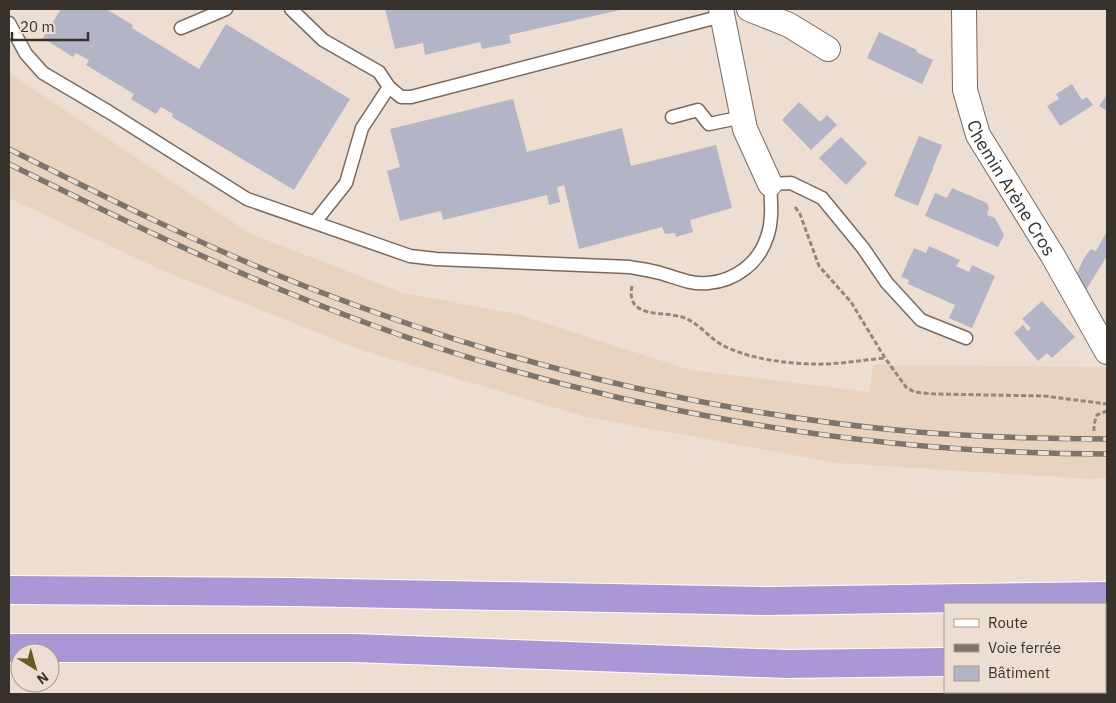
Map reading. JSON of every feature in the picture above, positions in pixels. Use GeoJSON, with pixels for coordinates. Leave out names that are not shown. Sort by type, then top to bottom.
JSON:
{"type":"FeatureCollection","features":[{"type":"Feature","properties":{"kind":"highway"},"geometry":{"type":"LineString","coordinates":[[9,590],[302,592],[766,601],[1107,596]]}},
{"type":"Feature","properties":{"kind":"highway"},"geometry":{"type":"LineString","coordinates":[[9,648],[354,648],[786,664],[944,662]]}},
{"type":"Feature","properties":{"kind":"street"},"geometry":{"type":"LineString","coordinates":[[749,9],[789,25],[828,49]]}},
{"type":"Feature","properties":{"kind":"street","name":"Chemin Arène Cros"},"geometry":{"type":"LineString","coordinates":[[964,9],[965,90],[978,135],[1053,256],[1107,352]]}},
{"type":"Feature","properties":{"kind":"street"},"geometry":{"type":"LineString","coordinates":[[721,12],[745,129],[770,184]]}},
{"type":"Feature","properties":{"kind":"lane"},"geometry":{"type":"LineString","coordinates":[[181,28],[226,9]]}},
{"type":"Feature","properties":{"kind":"lane"},"geometry":{"type":"LineString","coordinates":[[291,9],[323,40],[378,72],[389,87],[402,97],[411,97],[721,12]]}},
{"type":"Feature","properties":{"kind":"lane"},"geometry":{"type":"LineString","coordinates":[[9,23],[26,54],[43,73],[110,112],[247,200],[410,256],[436,259],[636,268],[707,284],[726,280],[746,270],[759,254],[768,236],[771,211],[770,184],[791,183],[822,198],[863,248],[888,283],[921,320],[966,338]]}},
{"type":"Feature","properties":{"kind":"lane"},"geometry":{"type":"LineString","coordinates":[[315,222],[346,183],[362,128],[389,87]]}},
{"type":"Feature","properties":{"kind":"lane"},"geometry":{"type":"LineString","coordinates":[[672,116],[698,110],[704,115],[709,124],[743,117]]}},
{"type":"Feature","properties":{"kind":"path"},"geometry":{"type":"LineString","coordinates":[[636,268],[631,293],[634,304],[640,309],[656,314],[681,316],[697,323],[723,346],[748,356],[813,364],[885,358]]}},
{"type":"Feature","properties":{"kind":"path"},"geometry":{"type":"LineString","coordinates":[[1094,431],[1097,416],[1107,411]]}},
{"type":"Feature","properties":{"kind":"shaded area"},"geometry":{"type":"Polygon","coordinates":[[[9,73],[249,233],[403,293],[517,314],[690,370],[869,392],[873,365],[1107,367],[1107,478],[1090,479],[837,463],[586,417],[358,349],[159,269],[9,198],[9,73]]]}},
{"type":"Feature","properties":{"kind":"building"},"geometry":{"type":"Polygon","coordinates":[[[61,9],[106,9],[133,25],[132,28],[199,69],[226,24],[350,99],[294,190],[172,117],[173,114],[161,107],[156,114],[131,99],[134,94],[86,65],[89,60],[76,53],[73,57],[43,38],[61,9]]]}},
{"type":"Feature","properties":{"kind":"building"},"geometry":{"type":"Polygon","coordinates":[[[385,9],[620,10],[509,35],[511,43],[482,49],[480,42],[425,55],[423,43],[395,49],[385,9]]]}},
{"type":"Feature","properties":{"kind":"building"},"geometry":{"type":"Polygon","coordinates":[[[879,32],[917,50],[916,52],[933,60],[922,84],[867,58],[879,32]]]}},
{"type":"Feature","properties":{"kind":"building"},"geometry":{"type":"Polygon","coordinates":[[[1072,84],[1082,100],[1087,97],[1093,105],[1060,126],[1047,106],[1059,99],[1056,94],[1072,84]]]}},
{"type":"Feature","properties":{"kind":"building"},"geometry":{"type":"Polygon","coordinates":[[[1107,95],[1107,111],[1099,106],[1107,95]]]}},
{"type":"Feature","properties":{"kind":"building"},"geometry":{"type":"Polygon","coordinates":[[[513,99],[527,152],[622,128],[631,166],[716,145],[732,208],[690,220],[693,232],[676,237],[675,233],[665,234],[662,227],[579,249],[564,185],[557,187],[560,202],[549,205],[547,195],[443,220],[441,211],[400,221],[387,171],[400,167],[390,129],[513,99]]]}},
{"type":"Feature","properties":{"kind":"building"},"geometry":{"type":"Polygon","coordinates":[[[799,102],[820,122],[827,115],[837,125],[811,150],[782,120],[799,102]]]}},
{"type":"Feature","properties":{"kind":"building"},"geometry":{"type":"Polygon","coordinates":[[[919,136],[942,145],[918,206],[894,196],[919,136]]]}},
{"type":"Feature","properties":{"kind":"building"},"geometry":{"type":"Polygon","coordinates":[[[841,137],[867,163],[846,185],[819,158],[841,137]]]}},
{"type":"Feature","properties":{"kind":"building"},"geometry":{"type":"Polygon","coordinates":[[[952,188],[987,203],[989,208],[987,215],[995,218],[1004,235],[998,247],[925,216],[935,193],[947,198],[952,188]]]}},
{"type":"Feature","properties":{"kind":"building"},"geometry":{"type":"Polygon","coordinates":[[[1107,231],[1107,256],[1086,290],[1077,273],[1084,258],[1091,249],[1096,251],[1107,231]]]}},
{"type":"Feature","properties":{"kind":"building"},"geometry":{"type":"Polygon","coordinates":[[[929,246],[960,260],[956,266],[969,272],[972,265],[995,276],[972,328],[949,318],[955,305],[908,284],[909,280],[901,277],[914,248],[926,253],[929,246]]]}},
{"type":"Feature","properties":{"kind":"building"},"geometry":{"type":"Polygon","coordinates":[[[1042,301],[1075,337],[1052,358],[1047,353],[1038,361],[1014,333],[1023,325],[1028,331],[1031,328],[1022,319],[1042,301]]]}},
{"type":"Feature","properties":{"kind":"railway"},"geometry":{"type":"LineString","coordinates":[[9,149],[156,221],[269,272],[381,314],[531,362],[684,398],[839,424],[964,435],[1107,439]]}},
{"type":"Feature","properties":{"kind":"railway"},"geometry":{"type":"LineString","coordinates":[[9,164],[143,229],[325,308],[460,355],[550,381],[641,403],[734,421],[828,435],[921,446],[1015,452],[1107,454]]}}]}
